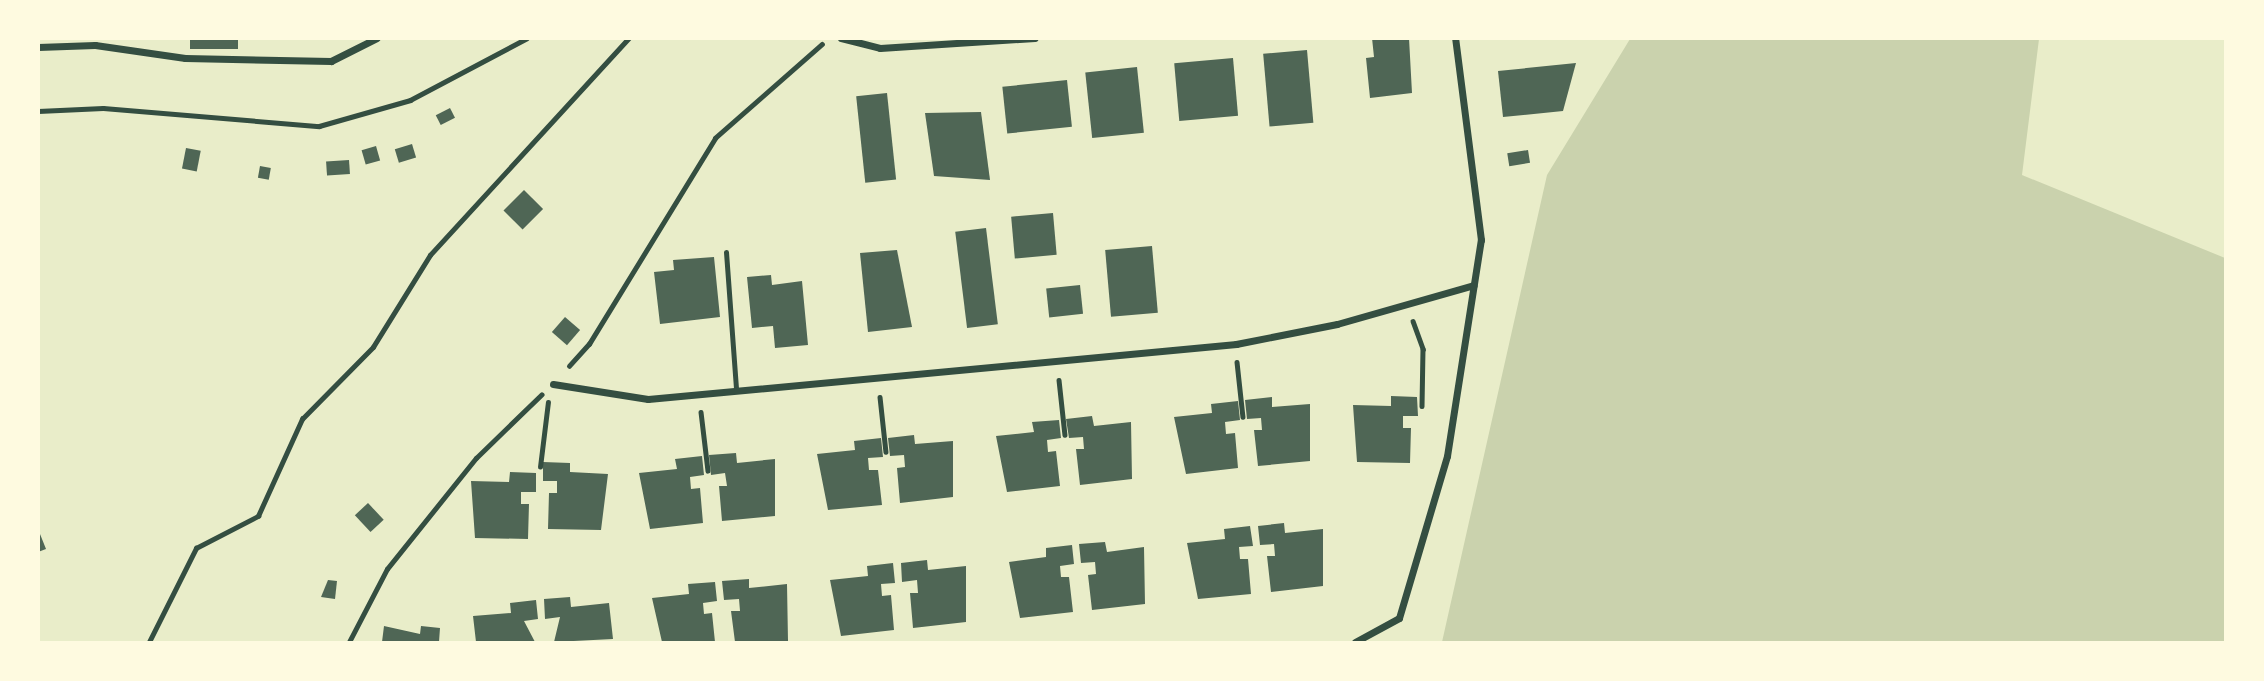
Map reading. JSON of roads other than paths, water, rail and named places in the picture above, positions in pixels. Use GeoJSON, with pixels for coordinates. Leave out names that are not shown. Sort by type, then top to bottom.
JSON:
{"type":"FeatureCollection","features":[{"type":"Feature","properties":{"kind":"street"},"geometry":{"type":"LineString","coordinates":[[38,47],[95,45],[185,58],[331,61],[377,38]]}},
{"type":"Feature","properties":{"kind":"street"},"geometry":{"type":"LineString","coordinates":[[841,38],[880,48],[1035,38]]}},
{"type":"Feature","properties":{"kind":"street"},"geometry":{"type":"LineString","coordinates":[[1354,642],[1399,618],[1422,555],[1447,456],[1481,240],[1455,38]]}},
{"type":"Feature","properties":{"kind":"street"},"geometry":{"type":"LineString","coordinates":[[552,383],[648,399],[736,388],[1236,344],[1337,324],[1406,302],[1474,285]]}},
{"type":"Feature","properties":{"kind":"lane"},"geometry":{"type":"LineString","coordinates":[[38,111],[103,108],[319,126],[410,100],[527,38]]}},
{"type":"Feature","properties":{"kind":"lane"},"geometry":{"type":"LineString","coordinates":[[726,252],[736,388]]}}]}
